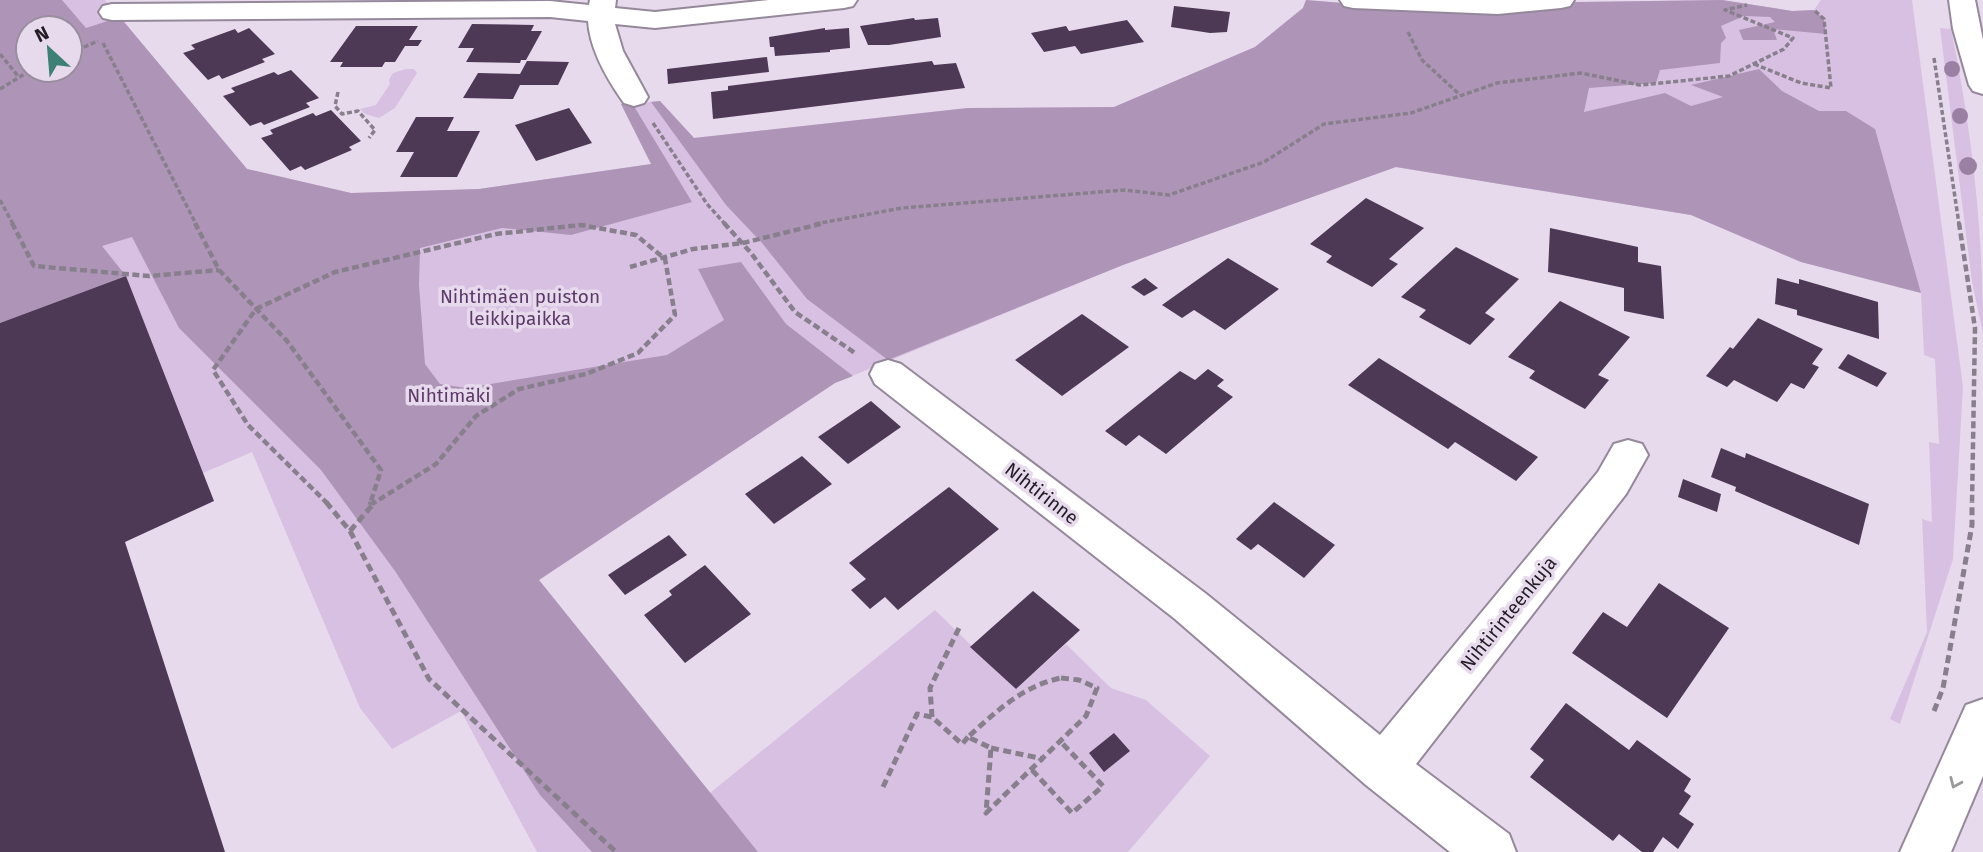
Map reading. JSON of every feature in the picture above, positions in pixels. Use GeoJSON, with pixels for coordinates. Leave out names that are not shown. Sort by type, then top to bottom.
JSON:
{"type":"FeatureCollection","features":[{"type":"Feature","properties":{"kind":"street"},"geometry":{"type":"LineString","coordinates":[[104,22],[601,6],[655,20],[844,0]]}},
{"type":"Feature","properties":{"kind":"street"},"geometry":{"type":"LineString","coordinates":[[1353,0],[1498,6],[1561,0]]}},
{"type":"Feature","properties":{"kind":"street"},"geometry":{"type":"LineString","coordinates":[[1962,0],[1966,29],[1983,85]]}},
{"type":"Feature","properties":{"kind":"street"},"geometry":{"type":"LineString","coordinates":[[601,6],[613,62],[634,97]]}},
{"type":"Feature","properties":{"kind":"street","name":"Nihtirinne"},"geometry":{"type":"LineString","coordinates":[[888,374],[1190,606],[1383,768],[1491,852]]}},
{"type":"Feature","properties":{"kind":"street","name":"Nihtirinteenkuja"},"geometry":{"type":"LineString","coordinates":[[1383,768],[1612,483],[1628,456]]}},
{"type":"Feature","properties":{"kind":"street"},"geometry":{"type":"LineString","coordinates":[[1925,852],[1983,721]]}},
{"type":"Feature","properties":{"kind":"path"},"geometry":{"type":"LineString","coordinates":[[1400,3],[1412,44],[1427,70],[1460,95]]}},
{"type":"Feature","properties":{"kind":"path"},"geometry":{"type":"LineString","coordinates":[[630,267],[693,249],[743,243],[816,224],[902,208],[1124,190],[1169,195],[1264,162],[1324,124],[1411,113],[1497,83],[1581,73],[1640,85],[1729,76],[1784,49],[1793,38],[1725,10],[1746,5]]}},
{"type":"Feature","properties":{"kind":"path"},"geometry":{"type":"LineString","coordinates":[[1753,63],[1782,77],[1815,87],[1831,88],[1824,19],[1814,10]]}},
{"type":"Feature","properties":{"kind":"path"},"geometry":{"type":"LineString","coordinates":[[1934,713],[1943,688],[1972,524],[1975,328],[1928,21],[1966,29]]}},
{"type":"Feature","properties":{"kind":"path"},"geometry":{"type":"LineString","coordinates":[[104,22],[102,40],[219,270],[287,341],[381,470],[370,505],[350,531]]}},
{"type":"Feature","properties":{"kind":"path"},"geometry":{"type":"LineString","coordinates":[[84,47],[102,40]]}},
{"type":"Feature","properties":{"kind":"path"},"geometry":{"type":"LineString","coordinates":[[0,54],[14,71]]}},
{"type":"Feature","properties":{"kind":"path"},"geometry":{"type":"LineString","coordinates":[[338,92],[335,106],[342,114],[358,111],[375,130],[369,138]]}},
{"type":"Feature","properties":{"kind":"path"},"geometry":{"type":"LineString","coordinates":[[634,97],[707,204],[743,243],[795,312],[888,374]]}},
{"type":"Feature","properties":{"kind":"path"},"geometry":{"type":"LineString","coordinates":[[0,200],[34,266],[149,276],[219,270]]}},
{"type":"Feature","properties":{"kind":"path"},"geometry":{"type":"LineString","coordinates":[[370,505],[436,464],[476,416],[519,389],[586,374],[638,353],[675,315],[665,259],[636,235],[581,225],[496,234],[335,272],[256,309],[213,370],[248,425],[328,504],[350,531],[429,679],[617,852]]}},
{"type":"Feature","properties":{"kind":"path"},"geometry":{"type":"LineString","coordinates":[[932,717],[930,688],[960,626]]}},
{"type":"Feature","properties":{"kind":"path"},"geometry":{"type":"LineString","coordinates":[[883,787],[917,714],[932,717],[962,744],[1023,690],[1052,681],[1076,679],[1097,688],[1086,716],[986,813],[991,748]]}},
{"type":"Feature","properties":{"kind":"path"},"geometry":{"type":"LineString","coordinates":[[968,737],[991,748],[1044,759]]}},
{"type":"Feature","properties":{"kind":"path"},"geometry":{"type":"LineString","coordinates":[[1032,770],[1072,813],[1103,786],[1061,742]]}},
{"type":"Feature","properties":{"kind":"green space","name":"Nihtimäki"},"geometry":{"type":"Polygon","coordinates":[[[0,0],[105,0],[247,169],[351,193],[479,189],[652,164],[621,104],[660,101],[694,138],[968,108],[1114,107],[1255,47],[1303,8],[1306,0],[1367,5],[1722,0],[1792,11],[1814,10],[1821,0],[1912,0],[1963,387],[1953,559],[1900,724],[1890,719],[1927,632],[1922,519],[1932,522],[1929,442],[1939,444],[1935,359],[1924,355],[1921,293],[1801,262],[1691,215],[1395,167],[1123,265],[835,383],[539,580],[710,793],[935,610],[1016,689],[1066,644],[1111,688],[1146,700],[1210,756],[1128,852],[537,852],[461,711],[392,749],[360,708],[252,452],[203,473],[0,323],[0,0]]]}},
{"type":"Feature","properties":{"kind":"green space"},"geometry":{"type":"Polygon","coordinates":[[[0,0],[62,0],[74,14],[14,14],[14,84],[84,84],[84,26],[86,28],[120,17],[247,169],[351,193],[479,189],[651,164],[621,104],[632,103],[692,202],[571,235],[502,228],[420,248],[419,285],[425,364],[440,384],[466,388],[667,355],[724,320],[698,269],[741,262],[786,324],[853,376],[835,383],[539,580],[758,852],[592,852],[540,795],[395,571],[321,470],[179,328],[132,237],[102,246],[126,276],[0,323],[0,0]]]}},
{"type":"Feature","properties":{"kind":"green space"},"geometry":{"type":"Polygon","coordinates":[[[1306,0],[1367,5],[1722,0],[1792,11],[1814,10],[1824,19],[1826,34],[1773,29],[1777,40],[1743,40],[1739,30],[1775,22],[1770,17],[1744,16],[1721,26],[1726,38],[1721,43],[1720,63],[1660,70],[1656,83],[1589,88],[1584,112],[1665,93],[1691,106],[1723,97],[1691,85],[1759,69],[1782,91],[1819,111],[1846,111],[1875,129],[1921,293],[1801,262],[1691,215],[1396,167],[1123,265],[888,360],[807,299],[762,243],[726,205],[651,102],[660,101],[694,138],[968,108],[1114,107],[1255,47],[1303,8],[1306,0]]]}},
{"type":"Feature","properties":{"kind":"green space"},"geometry":{"type":"Polygon","coordinates":[[[1940,28],[1951,29],[1965,105],[1981,256],[1983,333],[1972,282],[1940,28]]]}},
{"type":"Feature","properties":{"kind":"green space"},"geometry":{"type":"Polygon","coordinates":[[[414,69],[417,73],[395,108],[379,118],[365,114],[360,109],[376,105],[390,84],[393,73],[414,69]]]}},
{"type":"Feature","properties":{"kind":"building"},"geometry":{"type":"Polygon","coordinates":[[[1174,6],[1230,12],[1227,32],[1210,33],[1171,27],[1174,6]]]}},
{"type":"Feature","properties":{"kind":"building"},"geometry":{"type":"Polygon","coordinates":[[[914,18],[938,18],[941,37],[889,45],[868,45],[860,26],[914,18]]]}},
{"type":"Feature","properties":{"kind":"building"},"geometry":{"type":"Polygon","coordinates":[[[1127,20],[1144,42],[1081,54],[1075,46],[1044,52],[1031,33],[1066,26],[1069,31],[1127,20]]]}},
{"type":"Feature","properties":{"kind":"building"},"geometry":{"type":"Polygon","coordinates":[[[472,24],[534,25],[531,31],[542,31],[526,60],[521,60],[520,63],[466,62],[474,48],[458,48],[472,24]]]}},
{"type":"Feature","properties":{"kind":"building"},"geometry":{"type":"Polygon","coordinates":[[[356,26],[418,26],[409,40],[422,40],[418,46],[405,46],[395,62],[385,62],[382,67],[340,67],[343,62],[330,62],[356,26]]]}},
{"type":"Feature","properties":{"kind":"building"},"geometry":{"type":"Polygon","coordinates":[[[249,28],[275,54],[262,59],[265,62],[222,79],[219,75],[208,80],[183,53],[195,49],[191,45],[235,29],[238,33],[249,28]]]}},
{"type":"Feature","properties":{"kind":"building"},"geometry":{"type":"Polygon","coordinates":[[[825,28],[849,28],[850,48],[775,56],[774,47],[770,47],[769,37],[825,28]]]}},
{"type":"Feature","properties":{"kind":"building"},"geometry":{"type":"Polygon","coordinates":[[[767,57],[769,72],[668,84],[667,69],[767,57]]]}},
{"type":"Feature","properties":{"kind":"building"},"geometry":{"type":"Polygon","coordinates":[[[527,61],[569,62],[558,85],[520,85],[513,99],[463,98],[478,73],[520,74],[527,61]]]}},
{"type":"Feature","properties":{"kind":"building"},"geometry":{"type":"Polygon","coordinates":[[[932,61],[934,65],[956,63],[965,88],[713,119],[711,92],[728,90],[728,86],[932,61]]]}},
{"type":"Feature","properties":{"kind":"building"},"geometry":{"type":"Polygon","coordinates":[[[291,70],[319,98],[306,103],[310,107],[264,125],[261,122],[250,126],[223,96],[235,92],[231,88],[274,72],[278,75],[291,70]]]}},
{"type":"Feature","properties":{"kind":"building"},"geometry":{"type":"Polygon","coordinates":[[[569,108],[592,143],[536,161],[515,125],[569,108]]]}},
{"type":"Feature","properties":{"kind":"building"},"geometry":{"type":"Polygon","coordinates":[[[331,110],[361,141],[349,147],[352,150],[305,170],[301,166],[290,171],[261,138],[273,134],[270,130],[313,113],[316,116],[331,110]]]}},
{"type":"Feature","properties":{"kind":"building"},"geometry":{"type":"Polygon","coordinates":[[[416,117],[454,117],[447,131],[480,131],[457,177],[400,177],[414,152],[396,152],[416,117]]]}},
{"type":"Feature","properties":{"kind":"building"},"geometry":{"type":"Polygon","coordinates":[[[1366,198],[1424,228],[1389,259],[1398,264],[1372,287],[1326,262],[1332,256],[1310,244],[1366,198]]]}},
{"type":"Feature","properties":{"kind":"building"},"geometry":{"type":"Polygon","coordinates":[[[1550,228],[1638,247],[1638,262],[1661,266],[1664,319],[1624,311],[1624,288],[1548,272],[1550,228]]]}},
{"type":"Feature","properties":{"kind":"building"},"geometry":{"type":"Polygon","coordinates":[[[1456,247],[1519,279],[1485,313],[1495,319],[1470,345],[1419,317],[1426,310],[1401,297],[1456,247]]]}},
{"type":"Feature","properties":{"kind":"building"},"geometry":{"type":"Polygon","coordinates":[[[1228,258],[1279,289],[1225,330],[1194,310],[1182,318],[1162,305],[1228,258]]]}},
{"type":"Feature","properties":{"kind":"building"},"geometry":{"type":"Polygon","coordinates":[[[126,276],[214,501],[125,542],[225,852],[0,852],[0,323],[126,276]]]}},
{"type":"Feature","properties":{"kind":"building"},"geometry":{"type":"Polygon","coordinates":[[[1145,278],[1158,288],[1144,296],[1131,287],[1145,278]]]}},
{"type":"Feature","properties":{"kind":"building"},"geometry":{"type":"Polygon","coordinates":[[[1777,278],[1799,284],[1799,279],[1878,302],[1879,339],[1797,315],[1797,310],[1775,304],[1777,278]]]}},
{"type":"Feature","properties":{"kind":"building"},"geometry":{"type":"Polygon","coordinates":[[[1560,301],[1630,337],[1598,375],[1609,380],[1585,409],[1529,378],[1535,371],[1508,357],[1560,301]]]}},
{"type":"Feature","properties":{"kind":"building"},"geometry":{"type":"Polygon","coordinates":[[[1082,314],[1129,347],[1062,396],[1015,360],[1082,314]]]}},
{"type":"Feature","properties":{"kind":"building"},"geometry":{"type":"Polygon","coordinates":[[[1758,318],[1823,349],[1812,364],[1819,367],[1804,389],[1791,383],[1777,402],[1734,380],[1727,387],[1706,376],[1758,318]]]}},
{"type":"Feature","properties":{"kind":"building"},"geometry":{"type":"Polygon","coordinates":[[[1848,354],[1887,373],[1877,387],[1838,368],[1848,354]]]}},
{"type":"Feature","properties":{"kind":"building"},"geometry":{"type":"Polygon","coordinates":[[[1379,358],[1538,457],[1516,481],[1455,442],[1448,449],[1348,385],[1379,358]]]}},
{"type":"Feature","properties":{"kind":"building"},"geometry":{"type":"Polygon","coordinates":[[[1208,369],[1224,380],[1217,386],[1233,397],[1166,454],[1139,435],[1126,446],[1105,431],[1180,371],[1195,380],[1208,369]]]}},
{"type":"Feature","properties":{"kind":"building"},"geometry":{"type":"Polygon","coordinates":[[[871,401],[901,427],[848,464],[818,437],[871,401]]]}},
{"type":"Feature","properties":{"kind":"building"},"geometry":{"type":"Polygon","coordinates":[[[1721,448],[1745,458],[1746,453],[1869,504],[1859,545],[1735,491],[1736,487],[1711,477],[1721,448]]]}},
{"type":"Feature","properties":{"kind":"building"},"geometry":{"type":"Polygon","coordinates":[[[802,456],[832,484],[774,524],[745,494],[802,456]]]}},
{"type":"Feature","properties":{"kind":"building"},"geometry":{"type":"Polygon","coordinates":[[[1683,479],[1721,494],[1717,512],[1678,497],[1683,479]]]}},
{"type":"Feature","properties":{"kind":"building"},"geometry":{"type":"Polygon","coordinates":[[[949,487],[999,529],[898,610],[885,597],[870,609],[851,590],[866,579],[849,563],[949,487]]]}},
{"type":"Feature","properties":{"kind":"building"},"geometry":{"type":"Polygon","coordinates":[[[1274,502],[1335,545],[1304,578],[1258,544],[1251,550],[1236,539],[1274,502]]]}},
{"type":"Feature","properties":{"kind":"building"},"geometry":{"type":"Polygon","coordinates":[[[669,535],[687,555],[625,595],[608,575],[669,535]]]}},
{"type":"Feature","properties":{"kind":"building"},"geometry":{"type":"Polygon","coordinates":[[[705,565],[751,614],[685,663],[644,615],[672,595],[669,591],[705,565]]]}},
{"type":"Feature","properties":{"kind":"building"},"geometry":{"type":"Polygon","coordinates":[[[1659,583],[1729,628],[1667,718],[1572,653],[1603,612],[1627,627],[1659,583]]]}},
{"type":"Feature","properties":{"kind":"building"},"geometry":{"type":"Polygon","coordinates":[[[1033,591],[1080,630],[1016,689],[970,647],[1033,591]]]}},
{"type":"Feature","properties":{"kind":"building"},"geometry":{"type":"Polygon","coordinates":[[[1566,703],[1629,750],[1637,740],[1691,779],[1684,791],[1691,796],[1679,814],[1694,824],[1678,849],[1663,837],[1653,852],[1642,852],[1619,834],[1613,841],[1530,777],[1544,760],[1530,749],[1566,703]]]}},
{"type":"Feature","properties":{"kind":"building"},"geometry":{"type":"Polygon","coordinates":[[[1114,733],[1130,751],[1104,772],[1089,753],[1114,733]]]}},
{"type":"Feature","properties":{"kind":"park label","name":"Nihtimäen puiston leikkipaikka"},"geometry":{"type":"Point","coordinates":[520,307]}}]}
